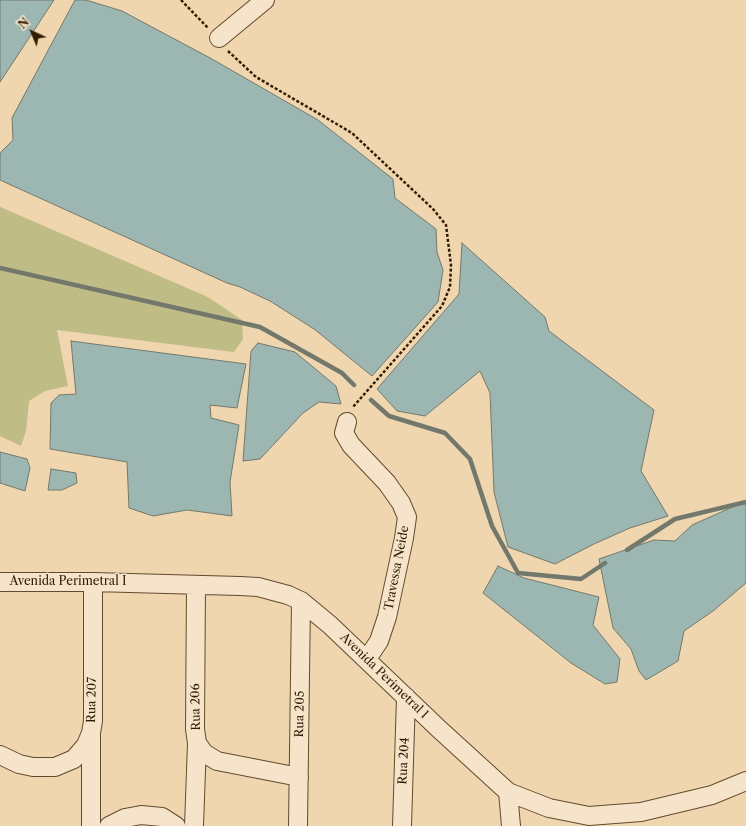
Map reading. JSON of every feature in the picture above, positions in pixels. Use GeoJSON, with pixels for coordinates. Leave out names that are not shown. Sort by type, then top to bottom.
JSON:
{"type":"FeatureCollection","features":[{"type":"Feature","properties":{"kind":"street"},"geometry":{"type":"LineString","coordinates":[[219,38],[265,0]]}},
{"type":"Feature","properties":{"kind":"street","name":"Travessa Neide"},"geometry":{"type":"LineString","coordinates":[[347,422],[344,433],[351,445],[387,483],[402,502],[407,517],[387,617],[379,641],[368,659]]}},
{"type":"Feature","properties":{"kind":"street","name":"Avenida Perimetral I"},"geometry":{"type":"LineString","coordinates":[[0,582],[93,582],[258,587],[288,595],[300,601],[330,624],[508,792],[549,808],[589,816],[641,812],[712,795],[746,781]]}},
{"type":"Feature","properties":{"kind":"street","name":"Rua 207"},"geometry":{"type":"LineString","coordinates":[[0,755],[19,764],[33,767],[55,767],[74,759],[86,745],[91,733],[93,708],[93,582]]}},
{"type":"Feature","properties":{"kind":"street","name":"Rua 206"},"geometry":{"type":"LineString","coordinates":[[196,585],[195,729],[198,743],[204,752],[217,761],[299,777]]}},
{"type":"Feature","properties":{"kind":"street","name":"Rua 205"},"geometry":{"type":"LineString","coordinates":[[298,826],[300,601]]}},
{"type":"Feature","properties":{"kind":"street","name":"Rua 204"},"geometry":{"type":"LineString","coordinates":[[402,826],[406,697]]}},
{"type":"Feature","properties":{"kind":"street"},"geometry":{"type":"LineString","coordinates":[[91,733],[91,826]]}},
{"type":"Feature","properties":{"kind":"street"},"geometry":{"type":"LineString","coordinates":[[194,826],[198,743]]}},
{"type":"Feature","properties":{"kind":"street"},"geometry":{"type":"LineString","coordinates":[[508,792],[511,826]]}},
{"type":"Feature","properties":{"kind":"street"},"geometry":{"type":"LineString","coordinates":[[109,826],[125,818],[141,815],[162,818],[176,826]]}},
{"type":"Feature","properties":{"kind":"path"},"geometry":{"type":"LineString","coordinates":[[180,0],[219,38],[231,56],[256,77],[352,133],[433,209],[446,225],[451,265],[450,287],[442,306],[352,408],[347,422]]}},
{"type":"Feature","properties":{"kind":"shaded area"},"geometry":{"type":"Polygon","coordinates":[[[0,207],[208,297],[242,320],[243,339],[234,352],[57,330],[68,386],[45,391],[29,401],[26,431],[21,446],[0,436],[0,207]]]}},
{"type":"Feature","properties":{"kind":"water"},"geometry":{"type":"Polygon","coordinates":[[[0,0],[54,0],[0,82],[0,0]]]}},
{"type":"Feature","properties":{"kind":"water"},"geometry":{"type":"Polygon","coordinates":[[[75,0],[86,0],[122,11],[212,59],[318,120],[393,179],[395,198],[436,229],[437,252],[443,270],[438,302],[372,376],[314,329],[270,301],[0,180],[0,153],[13,140],[12,118],[75,0]]]}},
{"type":"Feature","properties":{"kind":"water"},"geometry":{"type":"Polygon","coordinates":[[[462,243],[545,317],[549,331],[654,410],[641,471],[668,516],[630,528],[555,564],[508,547],[494,492],[490,393],[480,371],[425,416],[397,411],[377,389],[459,294],[462,243]]]}},
{"type":"Feature","properties":{"kind":"water"},"geometry":{"type":"Polygon","coordinates":[[[71,341],[246,364],[237,408],[210,405],[211,418],[239,425],[230,482],[232,516],[187,510],[153,516],[129,508],[127,462],[50,449],[51,403],[59,395],[76,394],[71,341]]]}},
{"type":"Feature","properties":{"kind":"water"},"geometry":{"type":"Polygon","coordinates":[[[258,343],[295,352],[336,386],[341,404],[319,402],[303,413],[260,459],[243,461],[251,351],[258,343]]]}},
{"type":"Feature","properties":{"kind":"water"},"geometry":{"type":"Polygon","coordinates":[[[0,452],[27,459],[30,468],[25,491],[0,483],[0,452]]]}},
{"type":"Feature","properties":{"kind":"water"},"geometry":{"type":"Polygon","coordinates":[[[51,469],[76,473],[77,483],[62,490],[48,490],[51,469]]]}},
{"type":"Feature","properties":{"kind":"water"},"geometry":{"type":"Polygon","coordinates":[[[746,501],[746,583],[713,611],[684,631],[678,661],[646,680],[639,671],[631,649],[613,628],[599,559],[654,540],[675,541],[692,525],[746,501]]]}},
{"type":"Feature","properties":{"kind":"water"},"geometry":{"type":"Polygon","coordinates":[[[498,566],[524,578],[599,597],[593,625],[620,659],[617,682],[605,684],[571,663],[483,593],[498,566]]]}},
{"type":"Feature","properties":{"kind":"waterway"},"geometry":{"type":"LineString","coordinates":[[0,268],[260,327],[342,373],[354,385]]}},
{"type":"Feature","properties":{"kind":"waterway"},"geometry":{"type":"LineString","coordinates":[[371,400],[389,416],[445,433],[470,459],[492,526],[518,573],[581,579],[605,563]]}},
{"type":"Feature","properties":{"kind":"waterway"},"geometry":{"type":"LineString","coordinates":[[627,550],[675,519],[746,502]]}}]}
